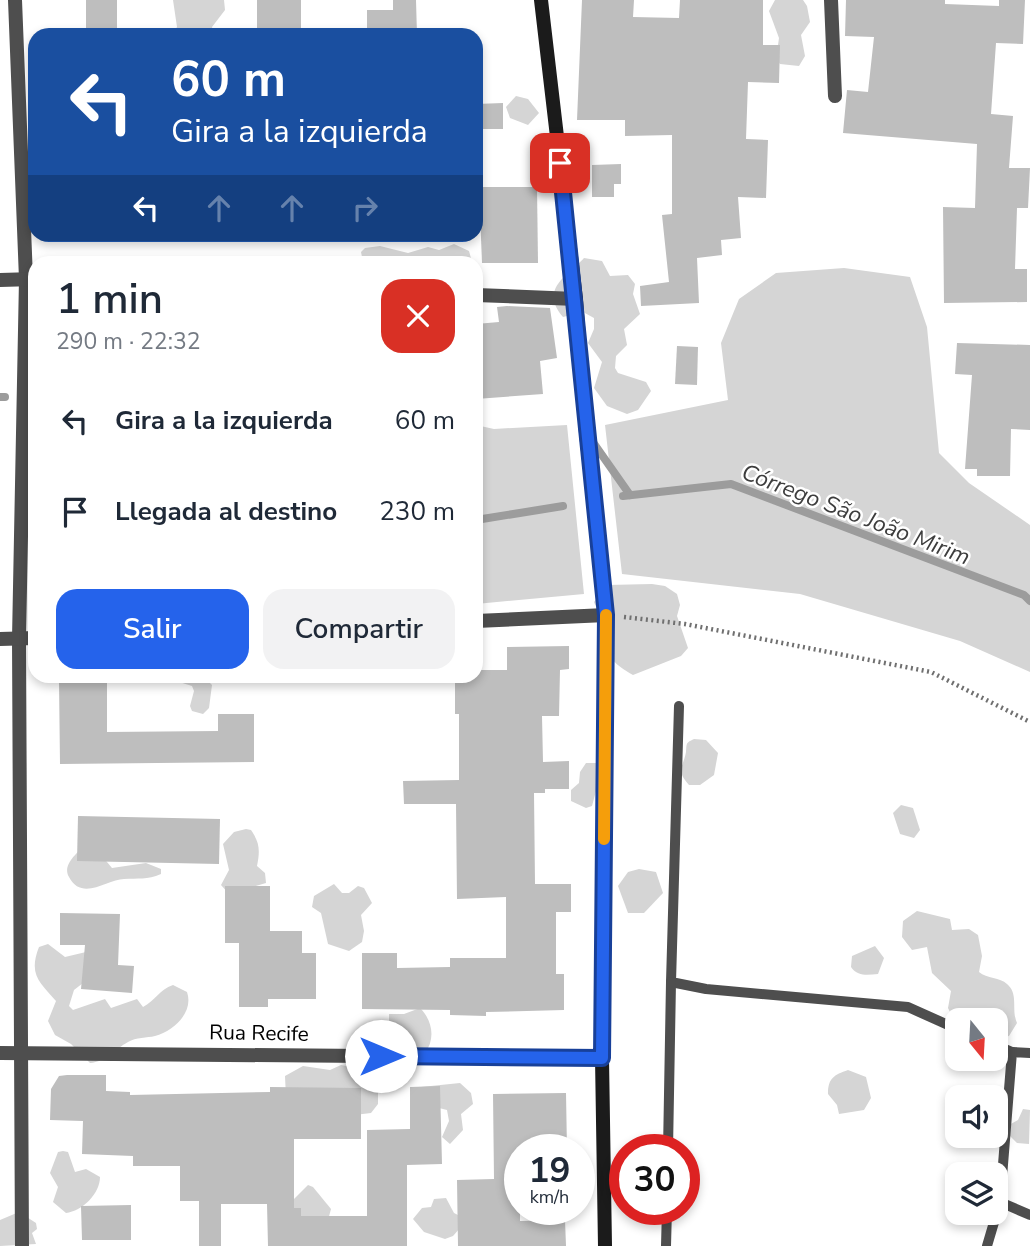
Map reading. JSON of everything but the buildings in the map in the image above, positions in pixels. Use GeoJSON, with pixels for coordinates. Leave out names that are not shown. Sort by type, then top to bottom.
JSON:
{"type":"FeatureCollection","features":[{"type":"Feature","properties":{"kind":"main road"},"geometry":{"type":"LineString","coordinates":[[541,0],[576,299],[586,433],[606,615],[602,1058],[604,1246]]}},
{"type":"Feature","properties":{"kind":"street"},"geometry":{"type":"LineString","coordinates":[[16,0],[28,239]]}},
{"type":"Feature","properties":{"kind":"street"},"geometry":{"type":"LineString","coordinates":[[831,0],[835,96]]}},
{"type":"Feature","properties":{"kind":"street"},"geometry":{"type":"LineString","coordinates":[[0,280],[28,279]]}},
{"type":"Feature","properties":{"kind":"street"},"geometry":{"type":"LineString","coordinates":[[483,295],[576,299]]}},
{"type":"Feature","properties":{"kind":"street"},"geometry":{"type":"LineString","coordinates":[[22,1246],[19,639],[28,344]]}},
{"type":"Feature","properties":{"kind":"street"},"geometry":{"type":"LineString","coordinates":[[483,621],[606,615]]}},
{"type":"Feature","properties":{"kind":"street"},"geometry":{"type":"LineString","coordinates":[[0,639],[28,638]]}},
{"type":"Feature","properties":{"kind":"street","name":"Rua Recife"},"geometry":{"type":"LineString","coordinates":[[0,1053],[21,1051],[602,1058]]}},
{"type":"Feature","properties":{"kind":"lane"},"geometry":{"type":"LineString","coordinates":[[668,1134],[679,706]]}},
{"type":"Feature","properties":{"kind":"lane"},"geometry":{"type":"LineString","coordinates":[[671,982],[706,989],[908,1007],[945,1024]]}},
{"type":"Feature","properties":{"kind":"lane"},"geometry":{"type":"LineString","coordinates":[[1008,1050],[1030,1053]]}},
{"type":"Feature","properties":{"kind":"lane"},"geometry":{"type":"LineString","coordinates":[[1003,1162],[1012,1052]]}},
{"type":"Feature","properties":{"kind":"lane"},"geometry":{"type":"LineString","coordinates":[[1008,1205],[1030,1215]]}},
{"type":"Feature","properties":{"kind":"lane"},"geometry":{"type":"LineString","coordinates":[[666,1246],[667,1225]]}},
{"type":"Feature","properties":{"kind":"lane"},"geometry":{"type":"LineString","coordinates":[[987,1246],[993,1225]]}},
{"type":"Feature","properties":{"kind":"path"},"geometry":{"type":"LineString","coordinates":[[606,615],[685,624],[931,672],[1030,722]]}},
{"type":"Feature","properties":{"kind":"shaded area"},"geometry":{"type":"Polygon","coordinates":[[[173,0],[224,0],[225,10],[212,28],[177,27],[173,0]]]}},
{"type":"Feature","properties":{"kind":"shaded area"},"geometry":{"type":"Polygon","coordinates":[[[775,0],[803,0],[807,6],[810,22],[801,35],[805,56],[799,66],[780,64],[776,59],[779,38],[769,11],[775,0]]]}},
{"type":"Feature","properties":{"kind":"shaded area"},"geometry":{"type":"Polygon","coordinates":[[[516,96],[528,99],[539,113],[528,125],[510,118],[506,107],[516,96]]]}},
{"type":"Feature","properties":{"kind":"shaded area"},"geometry":{"type":"Polygon","coordinates":[[[454,244],[469,251],[470,256],[362,256],[361,252],[365,248],[380,246],[408,253],[428,247],[439,250],[454,244]]]}},
{"type":"Feature","properties":{"kind":"shaded area"},"geometry":{"type":"Polygon","coordinates":[[[584,258],[602,261],[610,276],[628,275],[635,284],[633,294],[640,314],[624,329],[627,345],[616,356],[615,368],[618,373],[646,382],[651,391],[638,410],[627,414],[607,406],[594,388],[602,362],[588,343],[594,329],[594,318],[583,312],[563,317],[556,307],[554,298],[558,283],[584,258]]]}},
{"type":"Feature","properties":{"kind":"shaded area"},"geometry":{"type":"Polygon","coordinates":[[[844,268],[910,277],[927,327],[939,453],[969,483],[1030,525],[1030,672],[960,641],[800,594],[622,574],[605,425],[728,400],[721,343],[739,299],[776,273],[844,268]]]}},
{"type":"Feature","properties":{"kind":"shaded area"},"geometry":{"type":"Polygon","coordinates":[[[567,425],[584,594],[483,603],[483,427],[494,429],[567,425]]]}},
{"type":"Feature","properties":{"kind":"shaded area"},"geometry":{"type":"Polygon","coordinates":[[[607,585],[665,586],[677,594],[680,605],[677,616],[688,648],[681,656],[633,675],[610,655],[603,617],[594,602],[607,585]]]}},
{"type":"Feature","properties":{"kind":"shaded area"},"geometry":{"type":"Polygon","coordinates":[[[182,683],[212,685],[209,708],[203,714],[192,711],[190,706],[194,691],[192,686],[182,683]]]}},
{"type":"Feature","properties":{"kind":"shaded area"},"geometry":{"type":"Polygon","coordinates":[[[694,739],[706,740],[718,753],[714,775],[700,785],[689,785],[681,772],[687,744],[694,739]]]}},
{"type":"Feature","properties":{"kind":"shaded area"},"geometry":{"type":"Polygon","coordinates":[[[586,763],[598,763],[604,782],[596,791],[592,806],[586,808],[571,801],[571,790],[579,783],[580,772],[586,763]]]}},
{"type":"Feature","properties":{"kind":"shaded area"},"geometry":{"type":"Polygon","coordinates":[[[901,805],[913,808],[920,830],[914,838],[900,834],[893,813],[901,805]]]}},
{"type":"Feature","properties":{"kind":"shaded area"},"geometry":{"type":"Polygon","coordinates":[[[251,830],[258,843],[257,866],[265,873],[266,883],[229,894],[221,885],[229,870],[223,844],[234,832],[251,830]]]}},
{"type":"Feature","properties":{"kind":"shaded area"},"geometry":{"type":"Polygon","coordinates":[[[81,849],[97,850],[112,868],[146,863],[161,869],[161,874],[118,880],[88,889],[81,888],[74,884],[67,869],[81,849]]]}},
{"type":"Feature","properties":{"kind":"shaded area"},"geometry":{"type":"Polygon","coordinates":[[[639,869],[656,872],[663,893],[644,913],[628,913],[618,886],[628,872],[639,869]]]}},
{"type":"Feature","properties":{"kind":"shaded area"},"geometry":{"type":"Polygon","coordinates":[[[334,884],[342,893],[349,893],[358,886],[364,888],[372,903],[361,915],[364,931],[362,942],[349,951],[328,944],[321,913],[312,907],[314,896],[334,884]]]}},
{"type":"Feature","properties":{"kind":"shaded area"},"geometry":{"type":"Polygon","coordinates":[[[917,911],[950,919],[952,930],[969,929],[978,935],[982,956],[979,972],[1004,982],[1013,992],[1017,1023],[1009,1036],[1008,1008],[948,1008],[951,991],[932,973],[927,947],[912,950],[902,937],[903,921],[917,911]]]}},
{"type":"Feature","properties":{"kind":"shaded area"},"geometry":{"type":"Polygon","coordinates":[[[48,944],[65,957],[86,952],[83,983],[74,990],[69,1006],[73,1010],[105,999],[111,1008],[137,999],[143,1007],[173,985],[187,992],[188,1007],[181,1020],[169,1030],[155,1036],[131,1040],[106,1058],[90,1063],[71,1044],[55,1035],[48,1021],[56,1001],[37,977],[35,965],[39,947],[48,944]]]}},
{"type":"Feature","properties":{"kind":"shaded area"},"geometry":{"type":"Polygon","coordinates":[[[875,946],[884,958],[878,974],[863,975],[851,967],[852,956],[875,946]]]}},
{"type":"Feature","properties":{"kind":"shaded area"},"geometry":{"type":"Polygon","coordinates":[[[420,1008],[431,1029],[431,1041],[425,1053],[385,1060],[381,1065],[376,1064],[364,1052],[363,1036],[389,1026],[389,1014],[404,1014],[420,1008]]]}},
{"type":"Feature","properties":{"kind":"shaded area"},"geometry":{"type":"Polygon","coordinates":[[[341,1065],[374,1071],[378,1075],[378,1104],[371,1113],[346,1116],[286,1098],[285,1076],[303,1066],[330,1070],[341,1065]]]}},
{"type":"Feature","properties":{"kind":"shaded area"},"geometry":{"type":"Polygon","coordinates":[[[848,1070],[866,1077],[871,1098],[864,1110],[839,1114],[837,1105],[828,1094],[829,1084],[836,1076],[848,1070]]]}},
{"type":"Feature","properties":{"kind":"shaded area"},"geometry":{"type":"Polygon","coordinates":[[[460,1083],[471,1093],[473,1104],[461,1114],[463,1130],[450,1144],[442,1137],[449,1121],[447,1110],[439,1108],[421,1087],[460,1083]]]}},
{"type":"Feature","properties":{"kind":"shaded area"},"geometry":{"type":"Polygon","coordinates":[[[1023,1109],[1030,1110],[1029,1144],[1017,1143],[1010,1136],[1009,1125],[1018,1120],[1023,1109]]]}},
{"type":"Feature","properties":{"kind":"shaded area"},"geometry":{"type":"Polygon","coordinates":[[[58,1152],[68,1152],[75,1172],[86,1169],[100,1177],[97,1190],[89,1201],[66,1213],[53,1202],[58,1187],[50,1173],[58,1152]]]}},
{"type":"Feature","properties":{"kind":"shaded area"},"geometry":{"type":"Polygon","coordinates":[[[308,1185],[313,1187],[331,1209],[321,1246],[289,1204],[308,1185]]]}},
{"type":"Feature","properties":{"kind":"shaded area"},"geometry":{"type":"Polygon","coordinates":[[[446,1198],[454,1213],[460,1216],[460,1228],[453,1236],[445,1239],[424,1232],[413,1219],[422,1208],[431,1207],[434,1199],[446,1198]]]}},
{"type":"Feature","properties":{"kind":"shaded area"},"geometry":{"type":"Polygon","coordinates":[[[19,1212],[36,1223],[37,1229],[32,1233],[36,1244],[0,1246],[0,1220],[19,1212]]]}},
{"type":"Feature","properties":{"kind":"waterway"},"geometry":{"type":"LineString","coordinates":[[0,397],[5,397]]}},
{"type":"Feature","properties":{"kind":"waterway"},"geometry":{"type":"LineString","coordinates":[[590,438],[630,495]]}},
{"type":"Feature","properties":{"kind":"waterway","name":"Córrego São João Mirim"},"geometry":{"type":"LineString","coordinates":[[623,496],[731,484],[1024,595],[1030,601]]}},
{"type":"Feature","properties":{"kind":"waterway"},"geometry":{"type":"LineString","coordinates":[[483,519],[563,506]]}},
{"type":"Feature","properties":{"kind":"slow traffic"},"geometry":{"type":"LineString","coordinates":[[604,839],[606,615]]}},
{"type":"Feature","properties":{"kind":"route"},"geometry":{"type":"LineString","coordinates":[[381,1056],[602,1058],[606,615],[586,433],[576,299],[560,163]]}}]}
